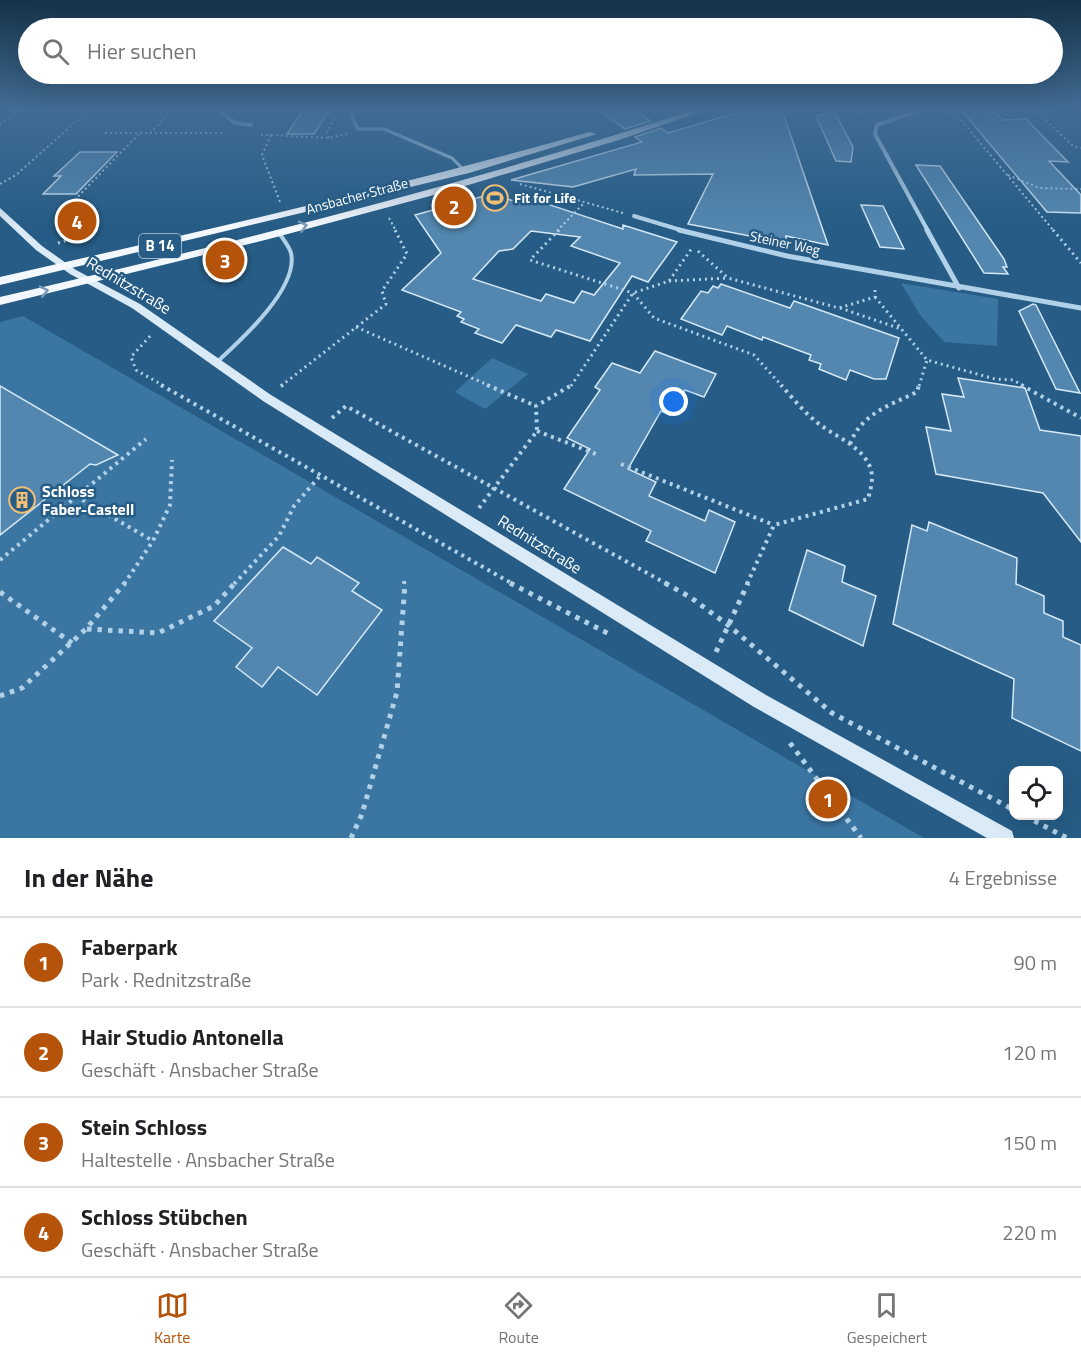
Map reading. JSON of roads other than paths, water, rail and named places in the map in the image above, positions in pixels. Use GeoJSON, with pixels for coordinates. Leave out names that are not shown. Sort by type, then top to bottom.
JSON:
{"type":"FeatureCollection","features":[{"type":"Feature","properties":{"kind":"main road","name":"Ansbacher Straße"},"geometry":{"type":"LineString","coordinates":[[66,266],[285,216],[465,171],[540,149]]}},
{"type":"Feature","properties":{"kind":"main road","name":"Ansbacher Straße"},"geometry":{"type":"LineString","coordinates":[[87,281],[383,205],[573,149]]}},
{"type":"Feature","properties":{"kind":"main road","name":"Rednitzstraße"},"geometry":{"type":"LineString","coordinates":[[0,211],[39,248],[87,281],[136,306],[267,398],[708,669],[1005,838]]}},
{"type":"Feature","properties":{"kind":"main road","name":"B 14"},"geometry":{"type":"LineString","coordinates":[[0,281],[66,266]]}},
{"type":"Feature","properties":{"kind":"main road","name":"B 14"},"geometry":{"type":"LineString","coordinates":[[0,301],[87,281]]}},
{"type":"Feature","properties":{"kind":"street"},"geometry":{"type":"LineString","coordinates":[[883,149],[959,288]]}},
{"type":"Feature","properties":{"kind":"street","name":"Steiner Weg"},"geometry":{"type":"LineString","coordinates":[[634,216],[699,236],[876,273],[1081,308]]}},
{"type":"Feature","properties":{"kind":"lane"},"geometry":{"type":"LineString","coordinates":[[431,149],[452,158],[465,171]]}},
{"type":"Feature","properties":{"kind":"lane"},"geometry":{"type":"LineString","coordinates":[[217,362],[244,338],[270,306],[290,272],[292,254],[279,233]]}},
{"type":"Feature","properties":{"kind":"place","name":"Fit for Life"},"geometry":{"type":"Point","coordinates":[495,198]}},
{"type":"Feature","properties":{"kind":"place","name":"Hair Studio Antonella"},"geometry":{"type":"Point","coordinates":[454,206]}},
{"type":"Feature","properties":{"kind":"place","name":"Schloss Stübchen"},"geometry":{"type":"Point","coordinates":[77,221]}},
{"type":"Feature","properties":{"kind":"place","name":"Stein Schloss"},"geometry":{"type":"Point","coordinates":[225,260]}},
{"type":"Feature","properties":{"kind":"place","name":"Schloss Faber-Castell"},"geometry":{"type":"Point","coordinates":[22,500]}},
{"type":"Feature","properties":{"kind":"place","name":"Faberpark"},"geometry":{"type":"Point","coordinates":[828,799]}}]}
